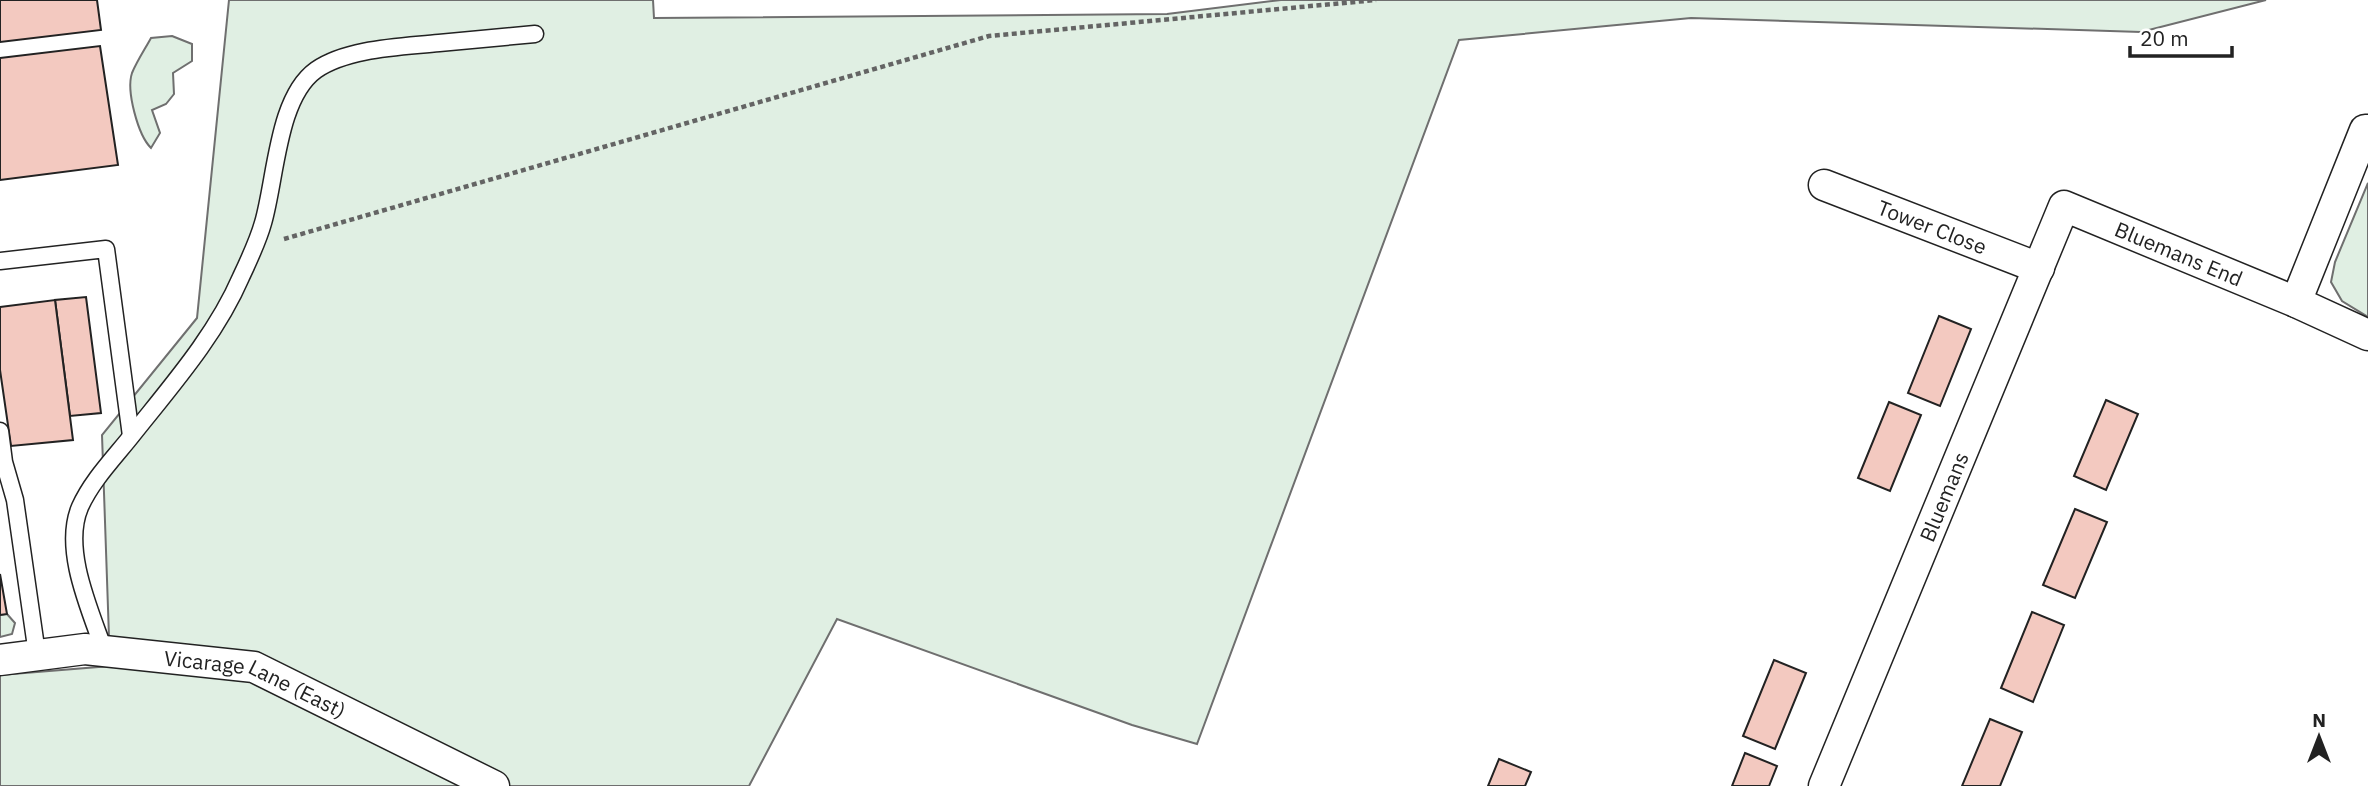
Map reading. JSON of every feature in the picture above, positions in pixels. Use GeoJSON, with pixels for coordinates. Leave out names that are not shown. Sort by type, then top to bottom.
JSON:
{"type":"FeatureCollection","features":[{"type":"Feature","properties":{"kind":"street"},"geometry":{"type":"LineString","coordinates":[[2296,302],[2365,130],[2368,130]]}},
{"type":"Feature","properties":{"kind":"street","name":"Tower Close"},"geometry":{"type":"LineString","coordinates":[[1824,185],[2039,268]]}},
{"type":"Feature","properties":{"kind":"street","name":"Bluemans End"},"geometry":{"type":"LineString","coordinates":[[2064,206],[2296,302],[2368,335]]}},
{"type":"Feature","properties":{"kind":"street","name":"Bluemans"},"geometry":{"type":"LineString","coordinates":[[1824,786],[2064,206]]}},
{"type":"Feature","properties":{"kind":"street","name":"Vicarage Lane (East)"},"geometry":{"type":"LineString","coordinates":[[0,660],[85,649],[254,667],[494,786]]}},
{"type":"Feature","properties":{"kind":"lane"},"geometry":{"type":"LineString","coordinates":[[104,650],[80,580],[73,538],[80,508],[103,470],[211,332],[240,280],[263,224],[286,122],[294,98],[304,80],[318,68],[346,57],[383,49],[535,34]]}},
{"type":"Feature","properties":{"kind":"lane"},"geometry":{"type":"LineString","coordinates":[[0,261],[106,249],[131,436]]}},
{"type":"Feature","properties":{"kind":"lane"},"geometry":{"type":"LineString","coordinates":[[0,431],[4,462],[15,500],[37,654]]}},
{"type":"Feature","properties":{"kind":"path"},"geometry":{"type":"LineString","coordinates":[[253,248],[989,36],[1376,0]]}},
{"type":"Feature","properties":{"kind":"green space"},"geometry":{"type":"Polygon","coordinates":[[[229,0],[653,0],[654,18],[1167,14],[1281,0],[2266,0],[2141,32],[1691,18],[1459,40],[1197,744],[1132,725],[837,619],[749,786],[0,786],[0,675],[110,666],[102,435],[197,318],[229,0]]]}},
{"type":"Feature","properties":{"kind":"green space"},"geometry":{"type":"Polygon","coordinates":[[[172,36],[192,44],[192,61],[173,73],[174,94],[166,104],[152,110],[160,133],[151,148],[134,112],[132,73],[151,38],[172,36]]]}},
{"type":"Feature","properties":{"kind":"green space"},"geometry":{"type":"Polygon","coordinates":[[[2368,183],[2368,317],[2342,301],[2331,282],[2335,262],[2368,183]]]}},
{"type":"Feature","properties":{"kind":"green space"},"geometry":{"type":"Polygon","coordinates":[[[7,614],[15,623],[12,634],[0,637],[0,615],[7,614]]]}},
{"type":"Feature","properties":{"kind":"building"},"geometry":{"type":"Polygon","coordinates":[[[0,0],[97,0],[101,30],[0,42],[0,0]]]}},
{"type":"Feature","properties":{"kind":"building"},"geometry":{"type":"Polygon","coordinates":[[[100,46],[118,165],[0,180],[0,58],[100,46]]]}},
{"type":"Feature","properties":{"kind":"building"},"geometry":{"type":"Polygon","coordinates":[[[86,297],[101,413],[70,416],[55,300],[86,297]]]}},
{"type":"Feature","properties":{"kind":"building"},"geometry":{"type":"Polygon","coordinates":[[[55,300],[73,440],[11,446],[0,370],[0,307],[55,300]]]}},
{"type":"Feature","properties":{"kind":"building"},"geometry":{"type":"Polygon","coordinates":[[[1939,316],[1971,329],[1940,406],[1908,393],[1939,316]]]}},
{"type":"Feature","properties":{"kind":"building"},"geometry":{"type":"Polygon","coordinates":[[[2106,400],[2138,414],[2106,490],[2074,476],[2106,400]]]}},
{"type":"Feature","properties":{"kind":"building"},"geometry":{"type":"Polygon","coordinates":[[[1889,402],[1921,415],[1890,491],[1858,478],[1889,402]]]}},
{"type":"Feature","properties":{"kind":"building"},"geometry":{"type":"Polygon","coordinates":[[[2075,509],[2107,522],[2075,598],[2043,585],[2075,509]]]}},
{"type":"Feature","properties":{"kind":"building"},"geometry":{"type":"Polygon","coordinates":[[[0,574],[7,614],[0,615],[0,574]]]}},
{"type":"Feature","properties":{"kind":"building"},"geometry":{"type":"Polygon","coordinates":[[[2032,612],[2064,625],[2033,702],[2001,688],[2032,612]]]}},
{"type":"Feature","properties":{"kind":"building"},"geometry":{"type":"Polygon","coordinates":[[[1774,660],[1806,673],[1775,749],[1743,736],[1774,660]]]}},
{"type":"Feature","properties":{"kind":"building"},"geometry":{"type":"Polygon","coordinates":[[[1990,719],[2022,732],[2000,786],[1962,786],[1990,719]]]}},
{"type":"Feature","properties":{"kind":"building"},"geometry":{"type":"Polygon","coordinates":[[[1745,753],[1777,766],[1769,786],[1732,786],[1745,753]]]}},
{"type":"Feature","properties":{"kind":"building"},"geometry":{"type":"Polygon","coordinates":[[[1499,759],[1531,772],[1525,786],[1488,786],[1499,759]]]}}]}
